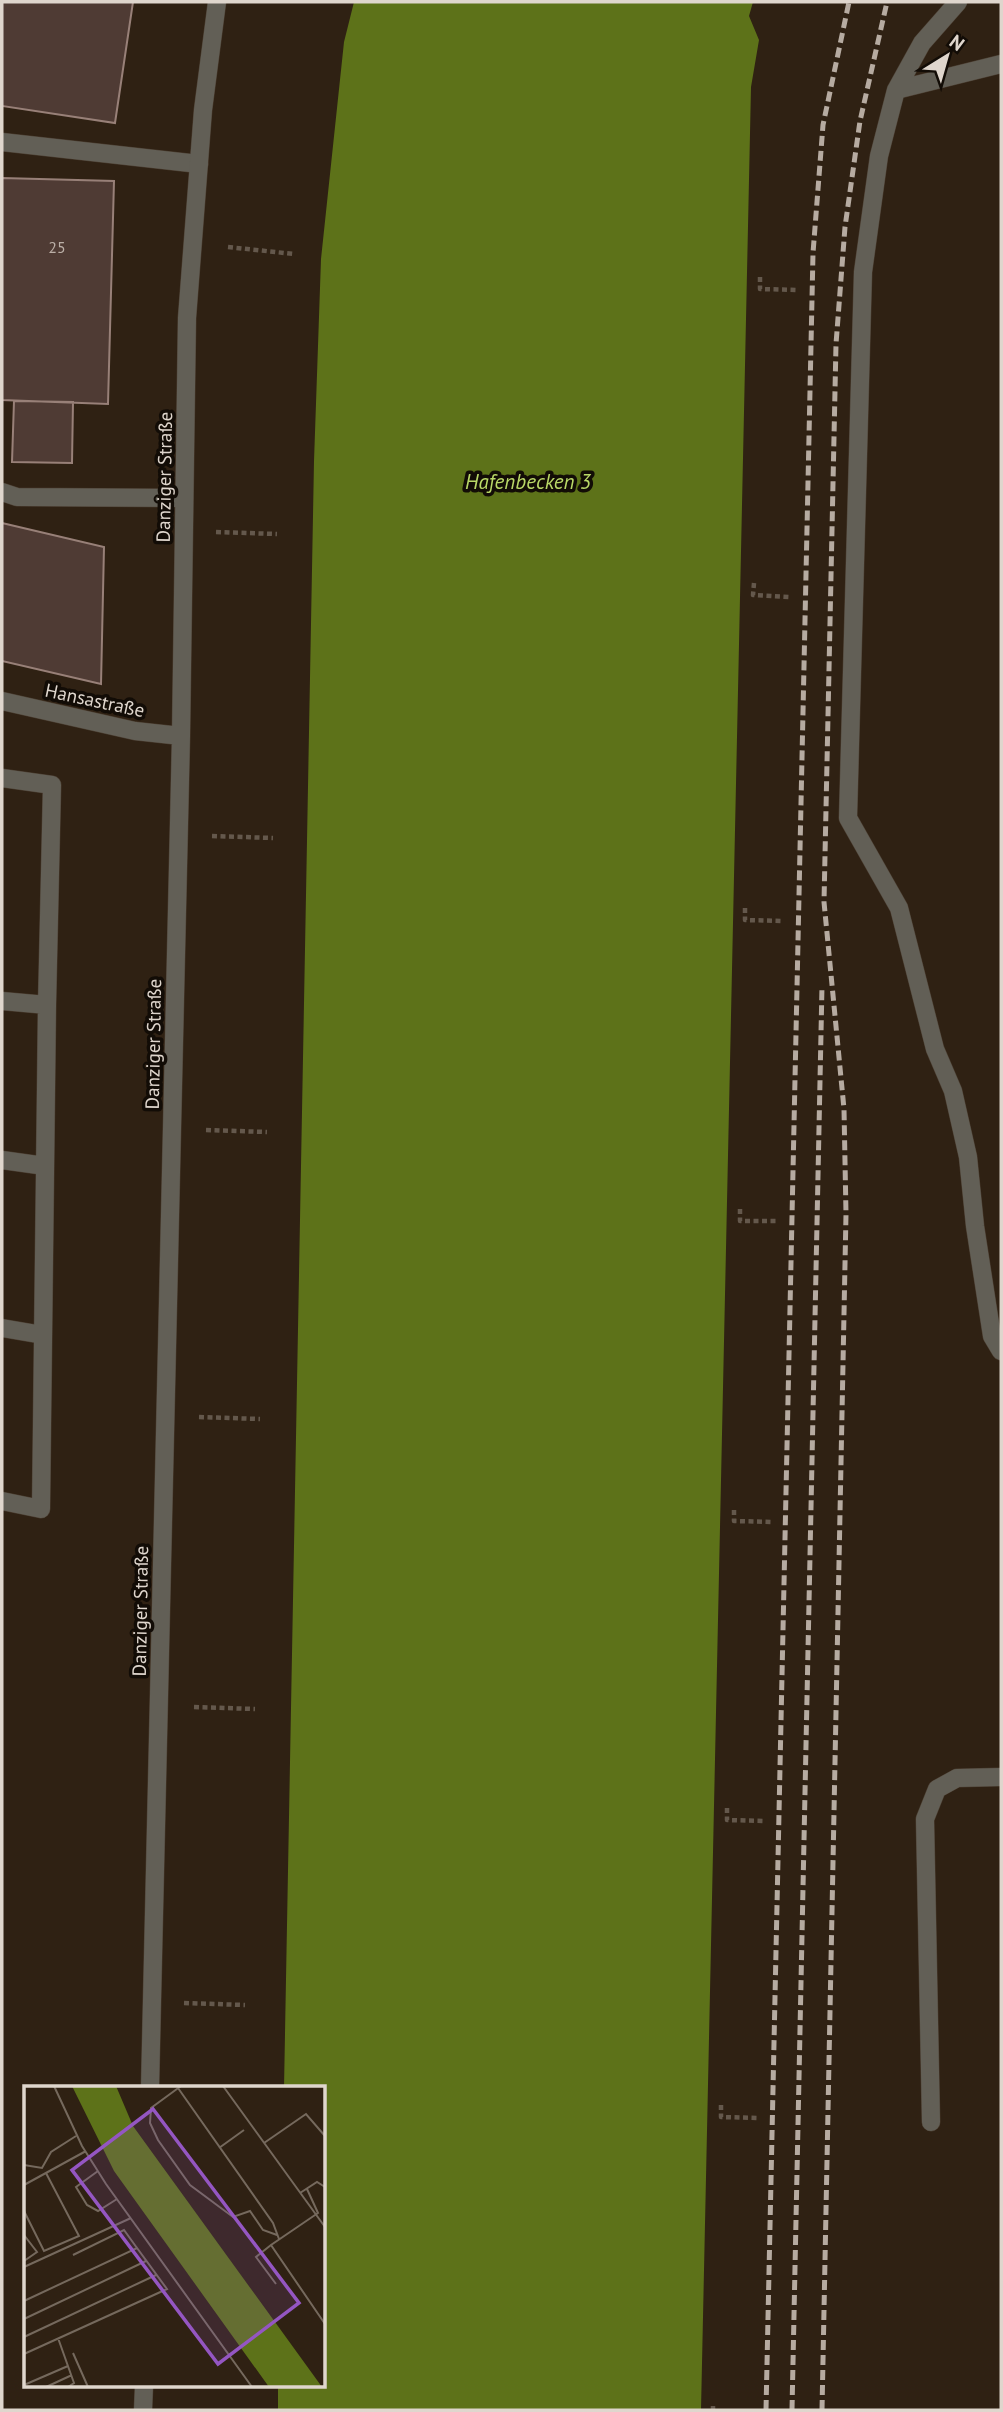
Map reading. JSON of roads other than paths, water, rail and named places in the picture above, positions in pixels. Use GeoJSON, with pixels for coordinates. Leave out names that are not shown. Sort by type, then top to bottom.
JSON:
{"type":"FeatureCollection","features":[{"type":"Feature","properties":{"kind":"street","name":"Danziger Straße"},"geometry":{"type":"LineString","coordinates":[[150,2086],[181,736],[187,318],[199,164],[217,2]]}},
{"type":"Feature","properties":{"kind":"street"},"geometry":{"type":"LineString","coordinates":[[958,2],[922,43],[896,90],[879,156],[863,272],[848,818],[899,908],[935,1049],[953,1091],[968,1157],[976,1239],[992,1336],[1001,1351]]}},
{"type":"Feature","properties":{"kind":"street"},"geometry":{"type":"LineString","coordinates":[[896,90],[1001,64]]}},
{"type":"Feature","properties":{"kind":"street"},"geometry":{"type":"LineString","coordinates":[[2,142],[199,164]]}},
{"type":"Feature","properties":{"kind":"street"},"geometry":{"type":"LineString","coordinates":[[2,492],[17,496],[184,498]]}},
{"type":"Feature","properties":{"kind":"street","name":"Hansastraße"},"geometry":{"type":"LineString","coordinates":[[2,701],[141,732],[181,736]]}},
{"type":"Feature","properties":{"kind":"street"},"geometry":{"type":"LineString","coordinates":[[2,778],[52,785],[41,1509],[2,1501]]}},
{"type":"Feature","properties":{"kind":"street"},"geometry":{"type":"LineString","coordinates":[[2,1001],[47,1005]]}},
{"type":"Feature","properties":{"kind":"street"},"geometry":{"type":"LineString","coordinates":[[2,1160],[45,1166]]}},
{"type":"Feature","properties":{"kind":"street"},"geometry":{"type":"LineString","coordinates":[[2,1328],[43,1335]]}},
{"type":"Feature","properties":{"kind":"street"},"geometry":{"type":"LineString","coordinates":[[931,2122],[925,1819],[937,1789],[957,1778],[1001,1777]]}},
{"type":"Feature","properties":{"kind":"street"},"geometry":{"type":"LineString","coordinates":[[143,2410],[144,2388]]}},
{"type":"Feature","properties":{"kind":"water","name":"Hafenbecken 3"},"geometry":{"type":"Polygon","coordinates":[[[354,2],[753,2],[749,16],[759,40],[751,87],[701,2410],[278,2410],[278,2388],[326,2388],[326,2086],[284,2086],[314,461],[321,259],[344,42],[354,2]]]}},
{"type":"Feature","properties":{"kind":"railway"},"geometry":{"type":"LineString","coordinates":[[766,2410],[813,253],[823,125],[849,2]]}},
{"type":"Feature","properties":{"kind":"railway"},"geometry":{"type":"LineString","coordinates":[[822,2410],[846,1214],[844,1109],[824,902],[836,344],[845,227],[860,121],[887,2]]}},
{"type":"Feature","properties":{"kind":"railway"},"geometry":{"type":"LineString","coordinates":[[792,2410],[822,986]]}}]}
